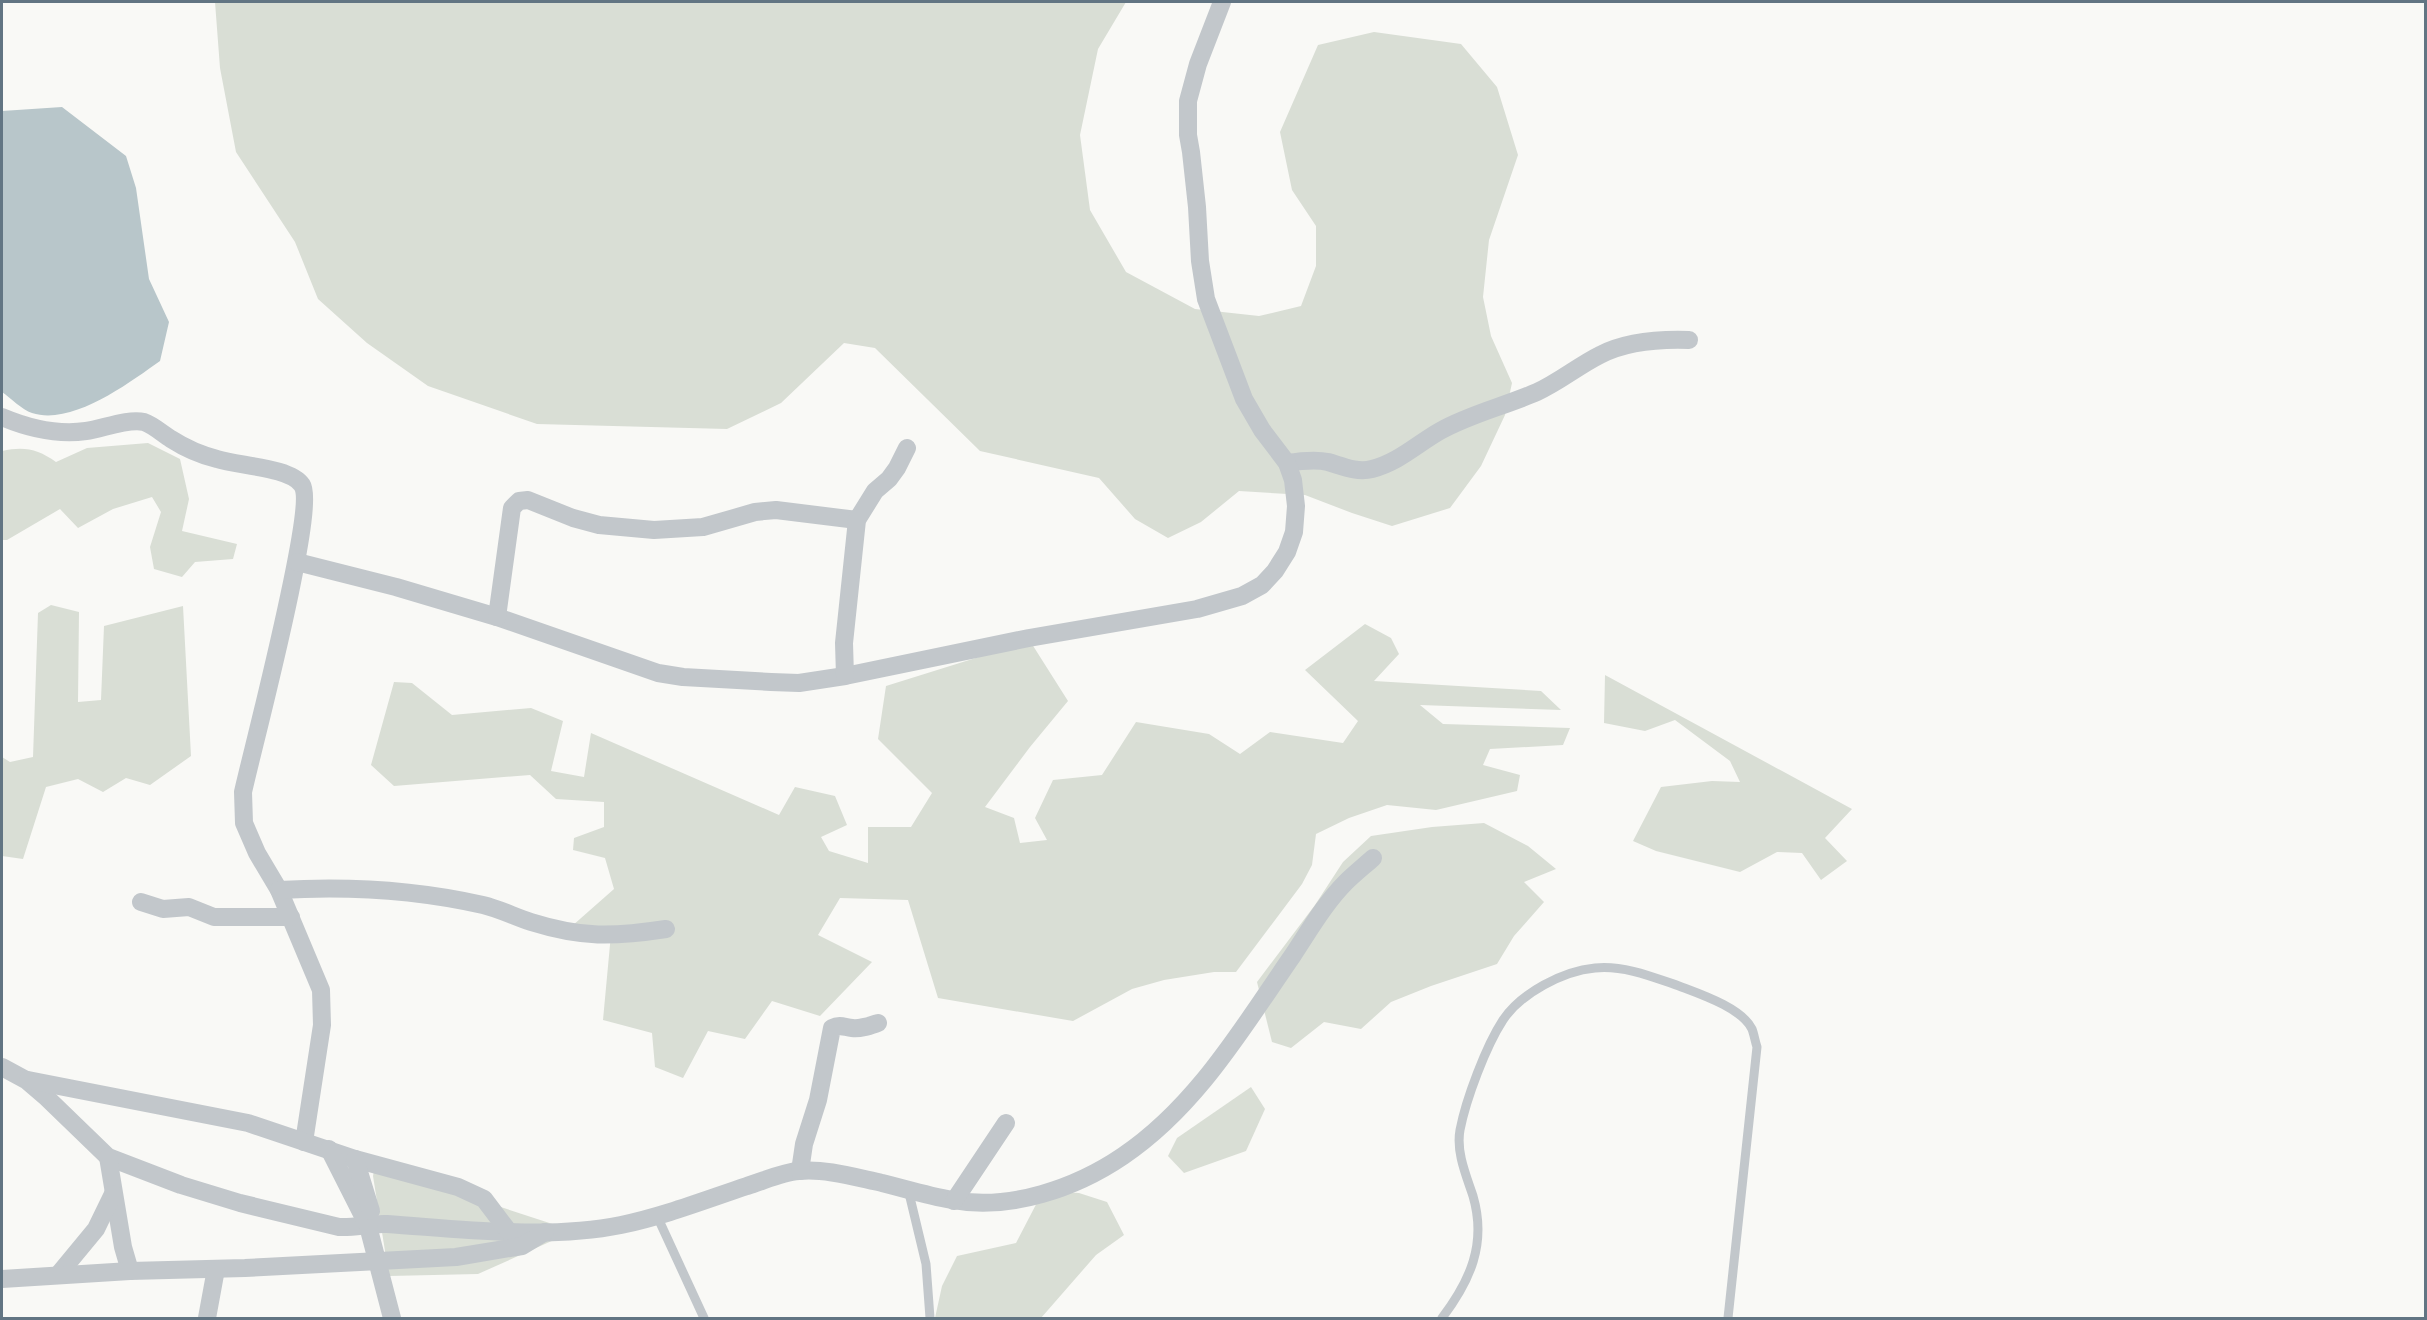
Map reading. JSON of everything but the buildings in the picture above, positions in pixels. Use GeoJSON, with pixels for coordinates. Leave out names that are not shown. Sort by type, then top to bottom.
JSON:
{"type":"FeatureCollection","features":[{"type":"Feature","properties":{"kind":"street"},"geometry":{"type":"LineString","coordinates":[[297,562],[396,587],[497,617],[638,668],[682,678],[799,683],[845,676],[1029,638],[1197,609],[1242,596],[1262,585],[1275,572],[1287,552],[1294,532],[1296,506],[1293,480],[1287,463],[1262,430],[1244,399],[1206,299],[1200,261],[1197,207],[1188,135],[1188,101],[1198,64],[1222,2]]}},
{"type":"Feature","properties":{"kind":"street"},"geometry":{"type":"LineString","coordinates":[[1287,463],[1326,462],[1348,469],[1370,470],[1407,454],[1440,431],[1536,392],[1569,375],[1599,355],[1625,345],[1650,341],[1689,340]]}},
{"type":"Feature","properties":{"kind":"street"},"geometry":{"type":"LineString","coordinates":[[2,417],[31,427],[60,432],[87,431],[113,424],[143,422],[185,448],[217,459],[293,476],[303,486],[306,499],[297,562],[243,792],[244,823],[257,853],[279,890],[321,990],[323,1007],[304,1142]]}},
{"type":"Feature","properties":{"kind":"street"},"geometry":{"type":"LineString","coordinates":[[845,676],[844,644],[857,520],[874,491],[889,479],[897,468],[907,448]]}},
{"type":"Feature","properties":{"kind":"street"},"geometry":{"type":"LineString","coordinates":[[497,617],[512,508],[519,501],[528,500],[573,518],[599,525],[654,530],[703,526],[755,512],[776,510],[857,520]]}},
{"type":"Feature","properties":{"kind":"street"},"geometry":{"type":"LineString","coordinates":[[2,1067],[26,1080],[108,1157],[181,1185],[258,1208],[339,1227],[371,1225],[509,1232],[585,1229],[618,1225],[657,1216],[800,1171],[835,1174],[954,1201],[987,1203],[1046,1192],[1094,1173],[1123,1156],[1158,1130],[1184,1105],[1220,1061],[1315,922],[1345,883],[1373,858]]}},
{"type":"Feature","properties":{"kind":"street"},"geometry":{"type":"LineString","coordinates":[[279,890],[340,888],[424,896],[484,905],[531,922],[586,935],[622,935],[666,928]]}},
{"type":"Feature","properties":{"kind":"street"},"geometry":{"type":"LineString","coordinates":[[141,902],[163,909],[189,907],[214,917],[291,917]]}},
{"type":"Feature","properties":{"kind":"street"},"geometry":{"type":"LineString","coordinates":[[800,1171],[804,1144],[818,1100],[832,1028],[839,1025],[852,1028],[865,1027],[878,1023]]}},
{"type":"Feature","properties":{"kind":"street"},"geometry":{"type":"LineString","coordinates":[[26,1080],[223,1117],[355,1159],[473,1192],[490,1206],[509,1232]]}},
{"type":"Feature","properties":{"kind":"street"},"geometry":{"type":"LineString","coordinates":[[954,1201],[1006,1123]]}},
{"type":"Feature","properties":{"kind":"street"},"geometry":{"type":"LineString","coordinates":[[329,1149],[371,1225]]}},
{"type":"Feature","properties":{"kind":"street"},"geometry":{"type":"LineString","coordinates":[[108,1157],[113,1194],[130,1271]]}},
{"type":"Feature","properties":{"kind":"street"},"geometry":{"type":"LineString","coordinates":[[355,1159],[371,1225],[375,1260],[392,1318]]}},
{"type":"Feature","properties":{"kind":"street"},"geometry":{"type":"LineString","coordinates":[[58,1275],[96,1229],[113,1194]]}},
{"type":"Feature","properties":{"kind":"street"},"geometry":{"type":"LineString","coordinates":[[2,1279],[480,1254],[522,1246],[546,1231]]}},
{"type":"Feature","properties":{"kind":"street"},"geometry":{"type":"LineString","coordinates":[[207,1318],[216,1269]]}},
{"type":"Feature","properties":{"kind":"lane"},"geometry":{"type":"LineString","coordinates":[[1442,1318],[1456,1299],[1474,1263],[1478,1226],[1473,1198],[1462,1166],[1459,1132],[1480,1067],[1503,1020],[1525,997],[1554,979],[1596,968],[1638,972],[1702,995],[1737,1012],[1751,1027],[1757,1047],[1728,1318]]}},
{"type":"Feature","properties":{"kind":"lane"},"geometry":{"type":"LineString","coordinates":[[908,1189],[926,1264],[930,1318]]}},
{"type":"Feature","properties":{"kind":"lane"},"geometry":{"type":"LineString","coordinates":[[657,1216],[704,1318]]}},
{"type":"Feature","properties":{"kind":"shaded area"},"geometry":{"type":"Polygon","coordinates":[[[215,2],[1126,2],[1098,49],[1080,135],[1090,210],[1126,272],[1195,309],[1259,316],[1301,306],[1316,266],[1316,226],[1292,190],[1280,132],[1318,45],[1374,32],[1461,44],[1497,87],[1518,155],[1489,240],[1483,297],[1491,336],[1512,383],[1505,415],[1481,466],[1450,508],[1392,526],[1305,495],[1239,491],[1201,522],[1168,538],[1135,519],[1099,478],[980,451],[875,348],[844,343],[781,403],[727,429],[537,424],[428,386],[367,343],[318,299],[295,242],[236,152],[220,68],[215,2]]]}},
{"type":"Feature","properties":{"kind":"shaded area"},"geometry":{"type":"Polygon","coordinates":[[[62,107],[126,156],[136,188],[149,279],[169,322],[160,361],[99,400],[65,413],[48,415],[32,413],[20,407],[2,392],[2,111],[62,107]]]}},
{"type":"Feature","properties":{"kind":"shaded area"},"geometry":{"type":"Polygon","coordinates":[[[148,443],[180,459],[189,499],[182,531],[237,544],[233,559],[195,562],[182,577],[154,569],[150,547],[161,512],[152,497],[113,509],[78,528],[60,509],[7,540],[2,540],[2,451],[31,450],[56,462],[87,448],[148,443]]]}},
{"type":"Feature","properties":{"kind":"shaded area"},"geometry":{"type":"Polygon","coordinates":[[[51,605],[79,612],[78,702],[101,700],[104,626],[183,606],[191,756],[150,785],[126,778],[103,792],[78,779],[46,787],[23,859],[2,856],[2,757],[10,762],[33,757],[38,613],[51,605]]]}},
{"type":"Feature","properties":{"kind":"shaded area"},"geometry":{"type":"Polygon","coordinates":[[[1365,624],[1391,638],[1399,654],[1374,681],[1541,691],[1561,710],[1420,705],[1443,724],[1570,728],[1563,745],[1490,749],[1483,765],[1520,775],[1517,791],[1436,810],[1387,805],[1349,818],[1316,834],[1312,865],[1302,884],[1236,972],[1214,972],[1164,980],[1132,989],[1073,1021],[938,998],[908,900],[840,898],[818,935],[872,962],[820,1016],[772,1001],[745,1039],[708,1031],[683,1078],[655,1067],[652,1033],[603,1020],[611,934],[572,926],[614,889],[605,858],[573,850],[574,838],[604,827],[604,802],[556,799],[530,775],[394,786],[371,765],[394,682],[412,683],[452,715],[531,708],[563,721],[551,771],[584,777],[591,733],[779,815],[795,787],[835,796],[847,825],[821,837],[829,851],[868,863],[868,827],[911,827],[932,793],[878,739],[886,686],[1030,641],[1068,701],[985,807],[1014,818],[1020,843],[1047,840],[1035,818],[1053,780],[1102,775],[1136,722],[1209,734],[1240,754],[1270,732],[1343,743],[1358,721],[1305,670],[1365,624]]]}},
{"type":"Feature","properties":{"kind":"shaded area"},"geometry":{"type":"Polygon","coordinates":[[[1605,675],[1852,809],[1825,838],[1847,861],[1821,880],[1802,853],[1777,852],[1740,872],[1656,851],[1633,841],[1661,787],[1712,781],[1740,782],[1730,761],[1675,720],[1645,731],[1604,723],[1605,675]]]}},
{"type":"Feature","properties":{"kind":"shaded area"},"geometry":{"type":"Polygon","coordinates":[[[1484,823],[1528,846],[1556,869],[1524,882],[1544,902],[1514,936],[1497,964],[1391,1002],[1361,1029],[1324,1022],[1291,1048],[1272,1042],[1257,982],[1315,905],[1343,862],[1371,836],[1432,827],[1484,823]]]}},
{"type":"Feature","properties":{"kind":"shaded area"},"geometry":{"type":"Polygon","coordinates":[[[1251,1087],[1265,1109],[1246,1151],[1184,1173],[1168,1156],[1177,1138],[1251,1087]]]}},
{"type":"Feature","properties":{"kind":"shaded area"},"geometry":{"type":"Polygon","coordinates":[[[375,1166],[574,1231],[478,1274],[389,1276],[373,1176],[375,1166]]]}},
{"type":"Feature","properties":{"kind":"shaded area"},"geometry":{"type":"Polygon","coordinates":[[[1043,1191],[1079,1193],[1107,1202],[1124,1235],[1096,1255],[1041,1318],[935,1318],[942,1286],[957,1256],[1016,1243],[1043,1191]]]}}]}
